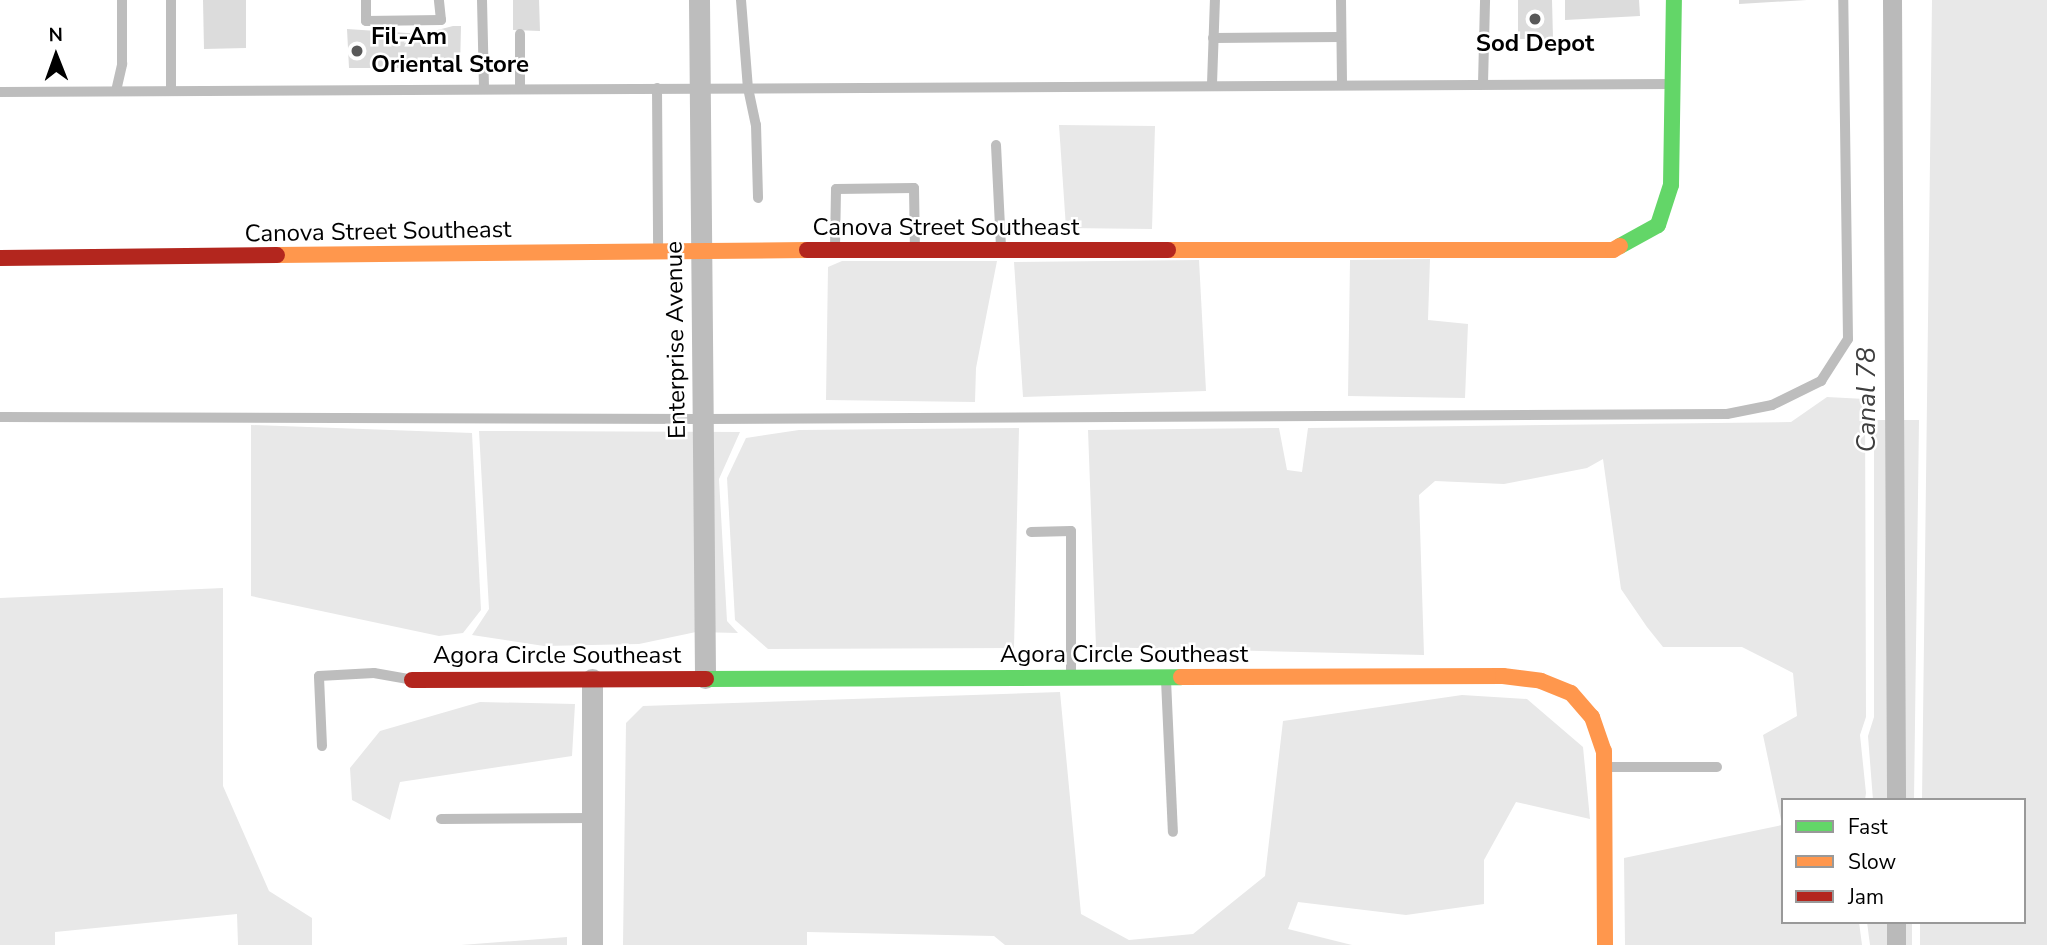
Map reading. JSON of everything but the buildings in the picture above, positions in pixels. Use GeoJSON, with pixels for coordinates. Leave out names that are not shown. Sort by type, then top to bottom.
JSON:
{"type":"FeatureCollection","features":[{"type":"Feature","properties":{"kind":"street","name":"Enterprise Avenue"},"geometry":{"type":"LineString","coordinates":[[699,0],[705,678]]}},
{"type":"Feature","properties":{"kind":"street","name":"Canova Street Southeast"},"geometry":{"type":"LineString","coordinates":[[0,258],[835,250],[1613,250],[1658,225],[1671,185],[1674,0]]}},
{"type":"Feature","properties":{"kind":"street","name":"Agora Circle Southeast"},"geometry":{"type":"LineString","coordinates":[[412,680],[1503,676],[1541,681],[1571,693],[1592,717],[1604,751],[1605,945]]}},
{"type":"Feature","properties":{"kind":"street"},"geometry":{"type":"LineString","coordinates":[[592,678],[592,945]]}},
{"type":"Feature","properties":{"kind":"lane"},"geometry":{"type":"LineString","coordinates":[[116,91],[122,64],[122,0]]}},
{"type":"Feature","properties":{"kind":"lane"},"geometry":{"type":"LineString","coordinates":[[171,0],[171,91]]}},
{"type":"Feature","properties":{"kind":"lane"},"geometry":{"type":"LineString","coordinates":[[366,0],[366,21],[441,20],[439,0]]}},
{"type":"Feature","properties":{"kind":"lane"},"geometry":{"type":"LineString","coordinates":[[482,0],[484,89]]}},
{"type":"Feature","properties":{"kind":"lane"},"geometry":{"type":"LineString","coordinates":[[741,0],[748,88],[756,125],[758,198]]}},
{"type":"Feature","properties":{"kind":"lane"},"geometry":{"type":"LineString","coordinates":[[1212,84],[1215,0]]}},
{"type":"Feature","properties":{"kind":"lane"},"geometry":{"type":"LineString","coordinates":[[1341,0],[1342,85]]}},
{"type":"Feature","properties":{"kind":"lane"},"geometry":{"type":"LineString","coordinates":[[1483,84],[1486,0]]}},
{"type":"Feature","properties":{"kind":"lane"},"geometry":{"type":"LineString","coordinates":[[0,417],[703,419],[1727,414],[1772,405],[1821,381],[1848,339],[1843,0]]}},
{"type":"Feature","properties":{"kind":"lane"},"geometry":{"type":"LineString","coordinates":[[520,34],[520,89]]}},
{"type":"Feature","properties":{"kind":"lane"},"geometry":{"type":"LineString","coordinates":[[1213,38],[1341,37]]}},
{"type":"Feature","properties":{"kind":"lane"},"geometry":{"type":"LineString","coordinates":[[0,92],[1212,84],[1674,84]]}},
{"type":"Feature","properties":{"kind":"lane"},"geometry":{"type":"LineString","coordinates":[[657,88],[658,251]]}},
{"type":"Feature","properties":{"kind":"lane"},"geometry":{"type":"LineString","coordinates":[[996,145],[1001,251]]}},
{"type":"Feature","properties":{"kind":"lane"},"geometry":{"type":"LineString","coordinates":[[835,250],[836,189],[914,188],[915,251]]}},
{"type":"Feature","properties":{"kind":"lane"},"geometry":{"type":"LineString","coordinates":[[1031,532],[1071,531],[1071,677]]}},
{"type":"Feature","properties":{"kind":"lane"},"geometry":{"type":"LineString","coordinates":[[322,746],[319,676],[374,673],[412,680]]}},
{"type":"Feature","properties":{"kind":"lane"},"geometry":{"type":"LineString","coordinates":[[1166,677],[1173,832]]}},
{"type":"Feature","properties":{"kind":"lane"},"geometry":{"type":"LineString","coordinates":[[1604,768],[1717,767]]}},
{"type":"Feature","properties":{"kind":"lane"},"geometry":{"type":"LineString","coordinates":[[441,819],[592,818]]}},
{"type":"Feature","properties":{"kind":"shaded area"},"geometry":{"type":"Polygon","coordinates":[[[1932,0],[2047,0],[2047,945],[1920,945],[1920,924],[2026,924],[2026,798],[1922,798],[1932,0]]]}},
{"type":"Feature","properties":{"kind":"shaded area"},"geometry":{"type":"Polygon","coordinates":[[[1059,125],[1155,126],[1152,229],[1066,228],[1059,125]]]}},
{"type":"Feature","properties":{"kind":"shaded area"},"geometry":{"type":"Polygon","coordinates":[[[1430,259],[1428,320],[1468,324],[1465,398],[1348,396],[1350,260],[1430,259]]]}},
{"type":"Feature","properties":{"kind":"shaded area"},"geometry":{"type":"Polygon","coordinates":[[[1199,260],[1206,391],[1023,397],[1014,262],[1199,260]]]}},
{"type":"Feature","properties":{"kind":"shaded area"},"geometry":{"type":"Polygon","coordinates":[[[842,261],[997,261],[976,368],[975,402],[826,400],[828,267],[842,261]]]}},
{"type":"Feature","properties":{"kind":"shaded area"},"geometry":{"type":"Polygon","coordinates":[[[1827,397],[1865,399],[1866,717],[1860,735],[1865,798],[1781,798],[1781,820],[1763,735],[1797,716],[1793,673],[1742,647],[1663,647],[1621,589],[1603,459],[1587,468],[1504,484],[1435,481],[1419,495],[1424,655],[1096,647],[1088,430],[1279,428],[1287,470],[1302,472],[1308,428],[1791,422],[1827,397]]]}},
{"type":"Feature","properties":{"kind":"shaded area"},"geometry":{"type":"Polygon","coordinates":[[[1874,420],[1919,420],[1914,798],[1873,798],[1868,736],[1874,717],[1874,420]]]}},
{"type":"Feature","properties":{"kind":"shaded area"},"geometry":{"type":"Polygon","coordinates":[[[251,425],[472,433],[481,610],[463,633],[439,636],[251,596],[251,425]]]}},
{"type":"Feature","properties":{"kind":"shaded area"},"geometry":{"type":"Polygon","coordinates":[[[1019,428],[1014,648],[768,649],[735,620],[727,478],[746,438],[799,430],[1019,428]]]}},
{"type":"Feature","properties":{"kind":"shaded area"},"geometry":{"type":"Polygon","coordinates":[[[479,431],[740,432],[719,479],[727,621],[738,633],[696,632],[639,644],[544,646],[472,635],[489,609],[479,431]]]}},
{"type":"Feature","properties":{"kind":"shaded area"},"geometry":{"type":"Polygon","coordinates":[[[223,588],[223,786],[269,891],[312,918],[312,945],[238,945],[237,914],[55,932],[55,945],[0,945],[0,598],[223,588]]]}},
{"type":"Feature","properties":{"kind":"shaded area"},"geometry":{"type":"Polygon","coordinates":[[[1060,692],[1081,914],[1129,940],[1193,934],[1265,876],[1283,721],[1462,695],[1527,699],[1583,747],[1590,819],[1516,802],[1484,860],[1484,904],[1406,915],[1298,902],[1288,929],[1352,945],[1005,945],[994,936],[807,932],[807,945],[623,945],[626,723],[643,706],[1060,692]]]}},
{"type":"Feature","properties":{"kind":"shaded area"},"geometry":{"type":"Polygon","coordinates":[[[480,702],[575,704],[572,756],[400,782],[390,820],[352,800],[350,768],[380,731],[480,702]]]}},
{"type":"Feature","properties":{"kind":"shaded area"},"geometry":{"type":"Polygon","coordinates":[[[1781,825],[1781,924],[1859,924],[1862,945],[1625,945],[1624,858],[1781,825]]]}},
{"type":"Feature","properties":{"kind":"shaded area"},"geometry":{"type":"Polygon","coordinates":[[[1867,924],[1912,924],[1912,945],[1870,945],[1867,924]]]}},
{"type":"Feature","properties":{"kind":"shaded area"},"geometry":{"type":"Polygon","coordinates":[[[567,937],[567,945],[461,945],[567,937]]]}},
{"type":"Feature","properties":{"kind":"waterway","name":"Canal 78"},"geometry":{"type":"LineString","coordinates":[[1892,0],[1896,798]]}},
{"type":"Feature","properties":{"kind":"waterway","name":"Canal 78"},"geometry":{"type":"LineString","coordinates":[[1896,924],[1896,945]]}},
{"type":"Feature","properties":{"kind":"traffic: fast"},"geometry":{"type":"LineString","coordinates":[[1620,246],[1658,225],[1671,185],[1674,0]]}},
{"type":"Feature","properties":{"kind":"traffic: fast"},"geometry":{"type":"LineString","coordinates":[[706,679],[1181,677]]}},
{"type":"Feature","properties":{"kind":"traffic: slow"},"geometry":{"type":"LineString","coordinates":[[1168,250],[1613,250],[1620,246]]}},
{"type":"Feature","properties":{"kind":"traffic: slow"},"geometry":{"type":"LineString","coordinates":[[277,255],[807,250]]}},
{"type":"Feature","properties":{"kind":"traffic: slow"},"geometry":{"type":"LineString","coordinates":[[1181,677],[1503,676],[1541,681],[1571,693],[1592,717],[1604,751],[1605,945]]}},
{"type":"Feature","properties":{"kind":"traffic: jam"},"geometry":{"type":"LineString","coordinates":[[807,250],[1168,250]]}},
{"type":"Feature","properties":{"kind":"traffic: jam"},"geometry":{"type":"LineString","coordinates":[[0,258],[277,255]]}},
{"type":"Feature","properties":{"kind":"traffic: jam"},"geometry":{"type":"LineString","coordinates":[[412,680],[706,679]]}},
{"type":"Feature","properties":{"kind":"place","name":"Sod Depot"},"geometry":{"type":"Point","coordinates":[1535,19]}},
{"type":"Feature","properties":{"kind":"place","name":"Fil-Am Oriental Store"},"geometry":{"type":"Point","coordinates":[357,51]}}]}
